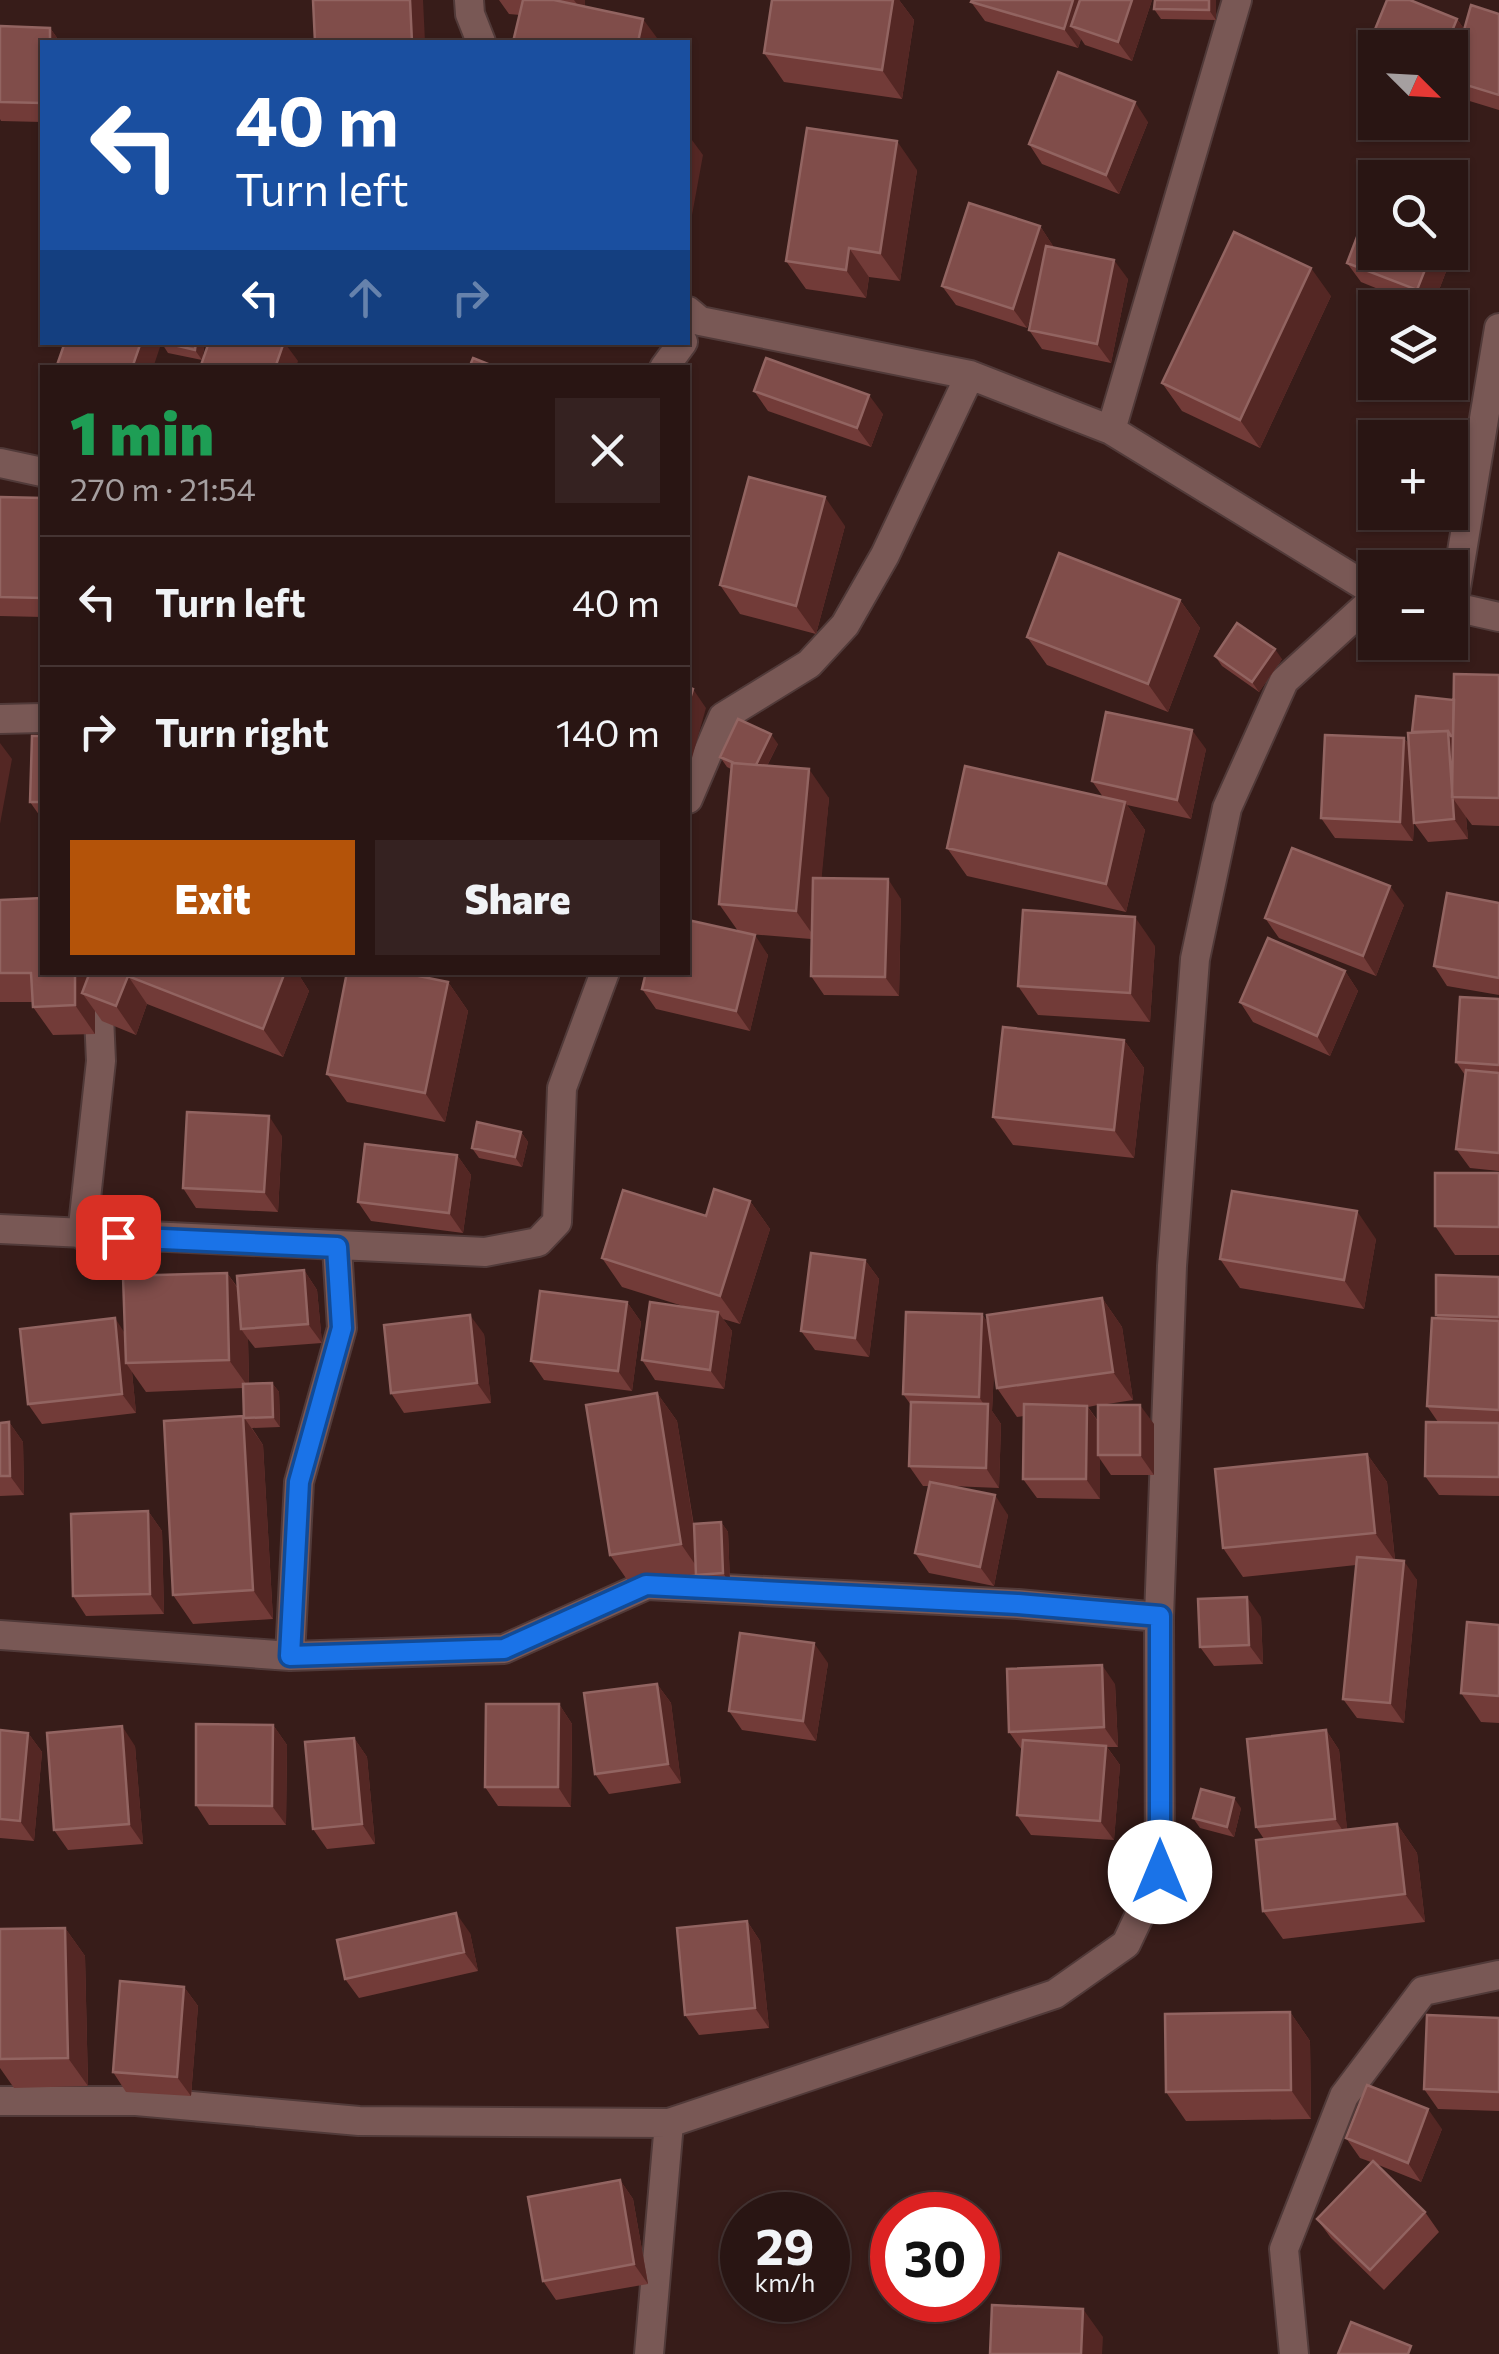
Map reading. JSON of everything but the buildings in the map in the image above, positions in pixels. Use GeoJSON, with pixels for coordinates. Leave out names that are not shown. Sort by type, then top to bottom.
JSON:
{"type":"FeatureCollection","features":[{"type":"Feature","properties":{"kind":"street"},"geometry":{"type":"LineString","coordinates":[[469,0],[479,40]]}},
{"type":"Feature","properties":{"kind":"street"},"geometry":{"type":"LineString","coordinates":[[1111,430],[1236,0]]}},
{"type":"Feature","properties":{"kind":"street"},"geometry":{"type":"LineString","coordinates":[[690,328],[970,375],[1111,430],[1358,584]]}},
{"type":"Feature","properties":{"kind":"street"},"geometry":{"type":"LineString","coordinates":[[1461,550],[1499,328]]}},
{"type":"Feature","properties":{"kind":"street"},"geometry":{"type":"LineString","coordinates":[[690,795],[723,717],[809,664],[845,625],[886,555],[970,375]]}},
{"type":"Feature","properties":{"kind":"street"},"geometry":{"type":"LineString","coordinates":[[0,463],[40,472]]}},
{"type":"Feature","properties":{"kind":"street"},"geometry":{"type":"LineString","coordinates":[[1468,610],[1499,617]]}},
{"type":"Feature","properties":{"kind":"street"},"geometry":{"type":"LineString","coordinates":[[0,2101],[136,2101],[359,2121],[669,2123],[1055,1994],[1126,1944],[1160,1872],[1160,1616],[1172,1266],[1195,959],[1227,808],[1284,681],[1358,611]]}},
{"type":"Feature","properties":{"kind":"street"},"geometry":{"type":"LineString","coordinates":[[0,719],[40,718]]}},
{"type":"Feature","properties":{"kind":"street"},"geometry":{"type":"LineString","coordinates":[[82,1235],[101,1061],[98,994],[105,975]]}},
{"type":"Feature","properties":{"kind":"street"},"geometry":{"type":"LineString","coordinates":[[0,1229],[485,1252],[538,1242],[557,1222],[562,1088],[605,975]]}},
{"type":"Feature","properties":{"kind":"street"},"geometry":{"type":"LineString","coordinates":[[290,1656],[299,1482],[342,1328],[337,1247]]}},
{"type":"Feature","properties":{"kind":"street"},"geometry":{"type":"LineString","coordinates":[[0,1635],[290,1656],[504,1649],[646,1585],[1018,1604],[1160,1616]]}},
{"type":"Feature","properties":{"kind":"street"},"geometry":{"type":"LineString","coordinates":[[1294,2354],[1284,2249],[1344,2096],[1423,1992],[1499,1975]]}},
{"type":"Feature","properties":{"kind":"street"},"geometry":{"type":"LineString","coordinates":[[649,2354],[669,2123]]}},
{"type":"Feature","properties":{"kind":"route"},"geometry":{"type":"LineString","coordinates":[[118,1237],[337,1247],[342,1328],[299,1482],[290,1656],[504,1649],[646,1585],[1018,1604],[1160,1616],[1160,1872]]}}]}
